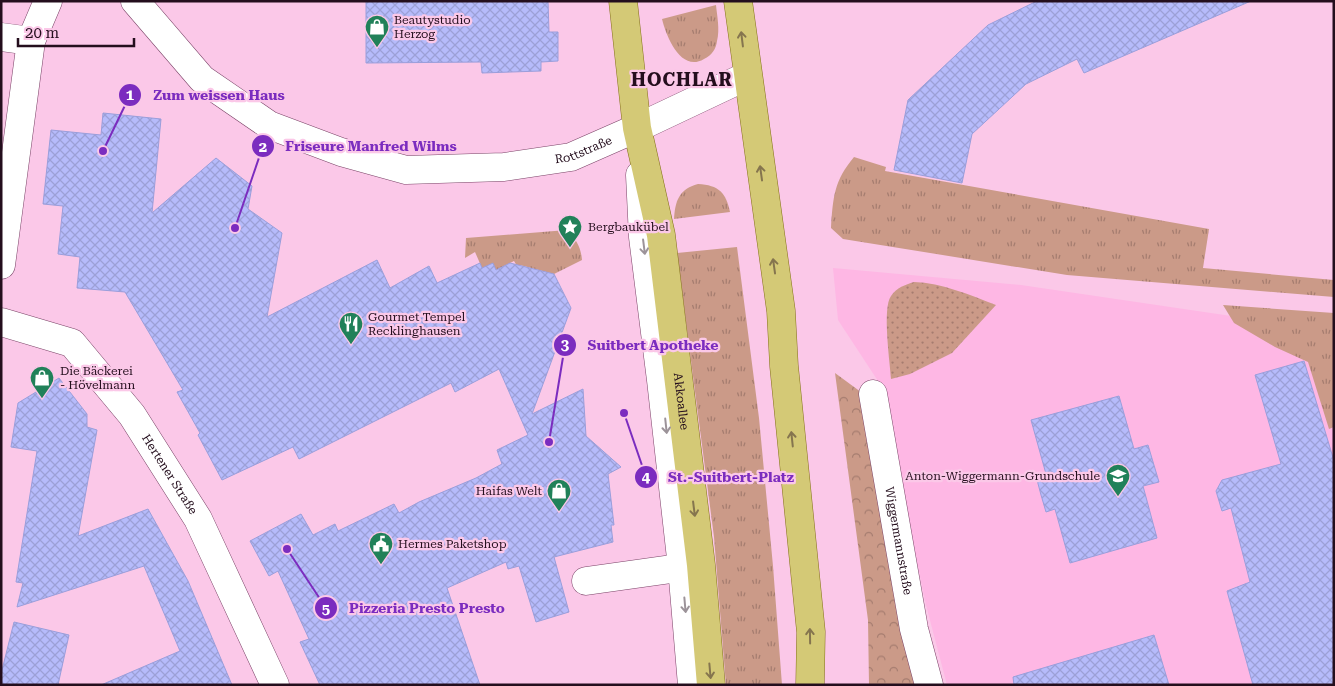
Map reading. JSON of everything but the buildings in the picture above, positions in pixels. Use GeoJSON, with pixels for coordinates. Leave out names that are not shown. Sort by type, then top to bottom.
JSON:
{"type":"FeatureCollection","features":[{"type":"Feature","properties":{"kind":"main road","name":"Akkoallee"},"geometry":{"type":"LineString","coordinates":[[623,1],[637,128],[661,235],[692,566],[711,685]]}},
{"type":"Feature","properties":{"kind":"main road"},"geometry":{"type":"LineString","coordinates":[[738,1],[781,311],[784,366],[811,632],[810,685]]}},
{"type":"Feature","properties":{"kind":"street"},"geometry":{"type":"LineString","coordinates":[[1,265],[31,41],[48,1]]}},
{"type":"Feature","properties":{"kind":"street","name":"Rottstraße"},"geometry":{"type":"LineString","coordinates":[[135,1],[202,79],[269,124],[341,152],[406,170],[504,167],[571,157],[747,76]]}},
{"type":"Feature","properties":{"kind":"street"},"geometry":{"type":"LineString","coordinates":[[1,37],[31,41]]}},
{"type":"Feature","properties":{"kind":"street","name":"Hertener Straße"},"geometry":{"type":"LineString","coordinates":[[1,322],[72,343],[132,415],[198,519],[276,685]]}},
{"type":"Feature","properties":{"kind":"street","name":"Wiggermannstraße"},"geometry":{"type":"LineString","coordinates":[[873,394],[914,629],[929,685]]}},
{"type":"Feature","properties":{"kind":"street"},"geometry":{"type":"LineString","coordinates":[[586,581],[692,566],[692,685]]}},
{"type":"Feature","properties":{"kind":"shaded area","name":"Anton-Wiggermann-Grundschule"},"geometry":{"type":"Polygon","coordinates":[[[833,268],[1021,285],[1299,326],[1334,390],[1334,685],[947,685],[926,605],[878,381],[838,320],[833,268]]]}},
{"type":"Feature","properties":{"kind":"green space"},"geometry":{"type":"Polygon","coordinates":[[[716,5],[718,32],[715,49],[704,59],[696,62],[688,61],[676,51],[671,43],[662,19],[716,5]]]}},
{"type":"Feature","properties":{"kind":"green space"},"geometry":{"type":"Polygon","coordinates":[[[854,157],[886,167],[885,171],[1209,229],[1203,268],[1334,280],[1334,297],[1067,275],[843,239],[831,228],[833,207],[838,182],[854,157]]]}},
{"type":"Feature","properties":{"kind":"green space"},"geometry":{"type":"Polygon","coordinates":[[[698,184],[711,186],[720,191],[724,195],[730,212],[674,219],[679,197],[686,189],[698,184]]]}},
{"type":"Feature","properties":{"kind":"green space"},"geometry":{"type":"Polygon","coordinates":[[[567,230],[578,243],[582,260],[554,274],[520,265],[517,266],[514,261],[496,270],[482,268],[475,252],[465,258],[466,238],[567,230]]]}},
{"type":"Feature","properties":{"kind":"green space"},"geometry":{"type":"Polygon","coordinates":[[[737,247],[759,418],[782,685],[726,685],[714,537],[677,253],[737,247]]]}},
{"type":"Feature","properties":{"kind":"green space"},"geometry":{"type":"Polygon","coordinates":[[[914,282],[945,287],[996,305],[952,353],[910,374],[891,379],[887,323],[888,302],[896,290],[914,282]]]}},
{"type":"Feature","properties":{"kind":"green space"},"geometry":{"type":"Polygon","coordinates":[[[1223,305],[1334,313],[1334,427],[1329,429],[1308,362],[1275,347],[1234,323],[1223,305]]]}},
{"type":"Feature","properties":{"kind":"green space"},"geometry":{"type":"Polygon","coordinates":[[[835,373],[865,395],[920,685],[869,685],[868,620],[835,373]]]}},
{"type":"Feature","properties":{"kind":"place","name":"Beautystudio Herzog"},"geometry":{"type":"Point","coordinates":[377,48]}},
{"type":"Feature","properties":{"kind":"place","name":"Zum weissen Haus"},"geometry":{"type":"Point","coordinates":[103,151]}},
{"type":"Feature","properties":{"kind":"place","name":"Friseure Manfred Wilms"},"geometry":{"type":"Point","coordinates":[235,228]}},
{"type":"Feature","properties":{"kind":"place","name":"Bergbaukübel"},"geometry":{"type":"Point","coordinates":[570,248]}},
{"type":"Feature","properties":{"kind":"place","name":"Gourmet Tempel Recklinghausen"},"geometry":{"type":"Point","coordinates":[351,345]}},
{"type":"Feature","properties":{"kind":"place","name":"Die Bäckerei - Hövelmann"},"geometry":{"type":"Point","coordinates":[42,399]}},
{"type":"Feature","properties":{"kind":"place","name":"St.-Suitbert-Platz"},"geometry":{"type":"Point","coordinates":[624,413]}},
{"type":"Feature","properties":{"kind":"place","name":"Suitbert Apotheke"},"geometry":{"type":"Point","coordinates":[549,442]}},
{"type":"Feature","properties":{"kind":"place","name":"Anton-Wiggermann-Grundschule"},"geometry":{"type":"Point","coordinates":[1118,497]}},
{"type":"Feature","properties":{"kind":"place","name":"Haifas Welt"},"geometry":{"type":"Point","coordinates":[559,512]}},
{"type":"Feature","properties":{"kind":"place","name":"Pizzeria Presto Presto"},"geometry":{"type":"Point","coordinates":[287,549]}},
{"type":"Feature","properties":{"kind":"place","name":"Hermes Paketshop"},"geometry":{"type":"Point","coordinates":[381,565]}},
{"type":"Feature","properties":{"kind":"district","name":"HOCHLAR"},"geometry":{"type":"Point","coordinates":[682,79]}}]}
